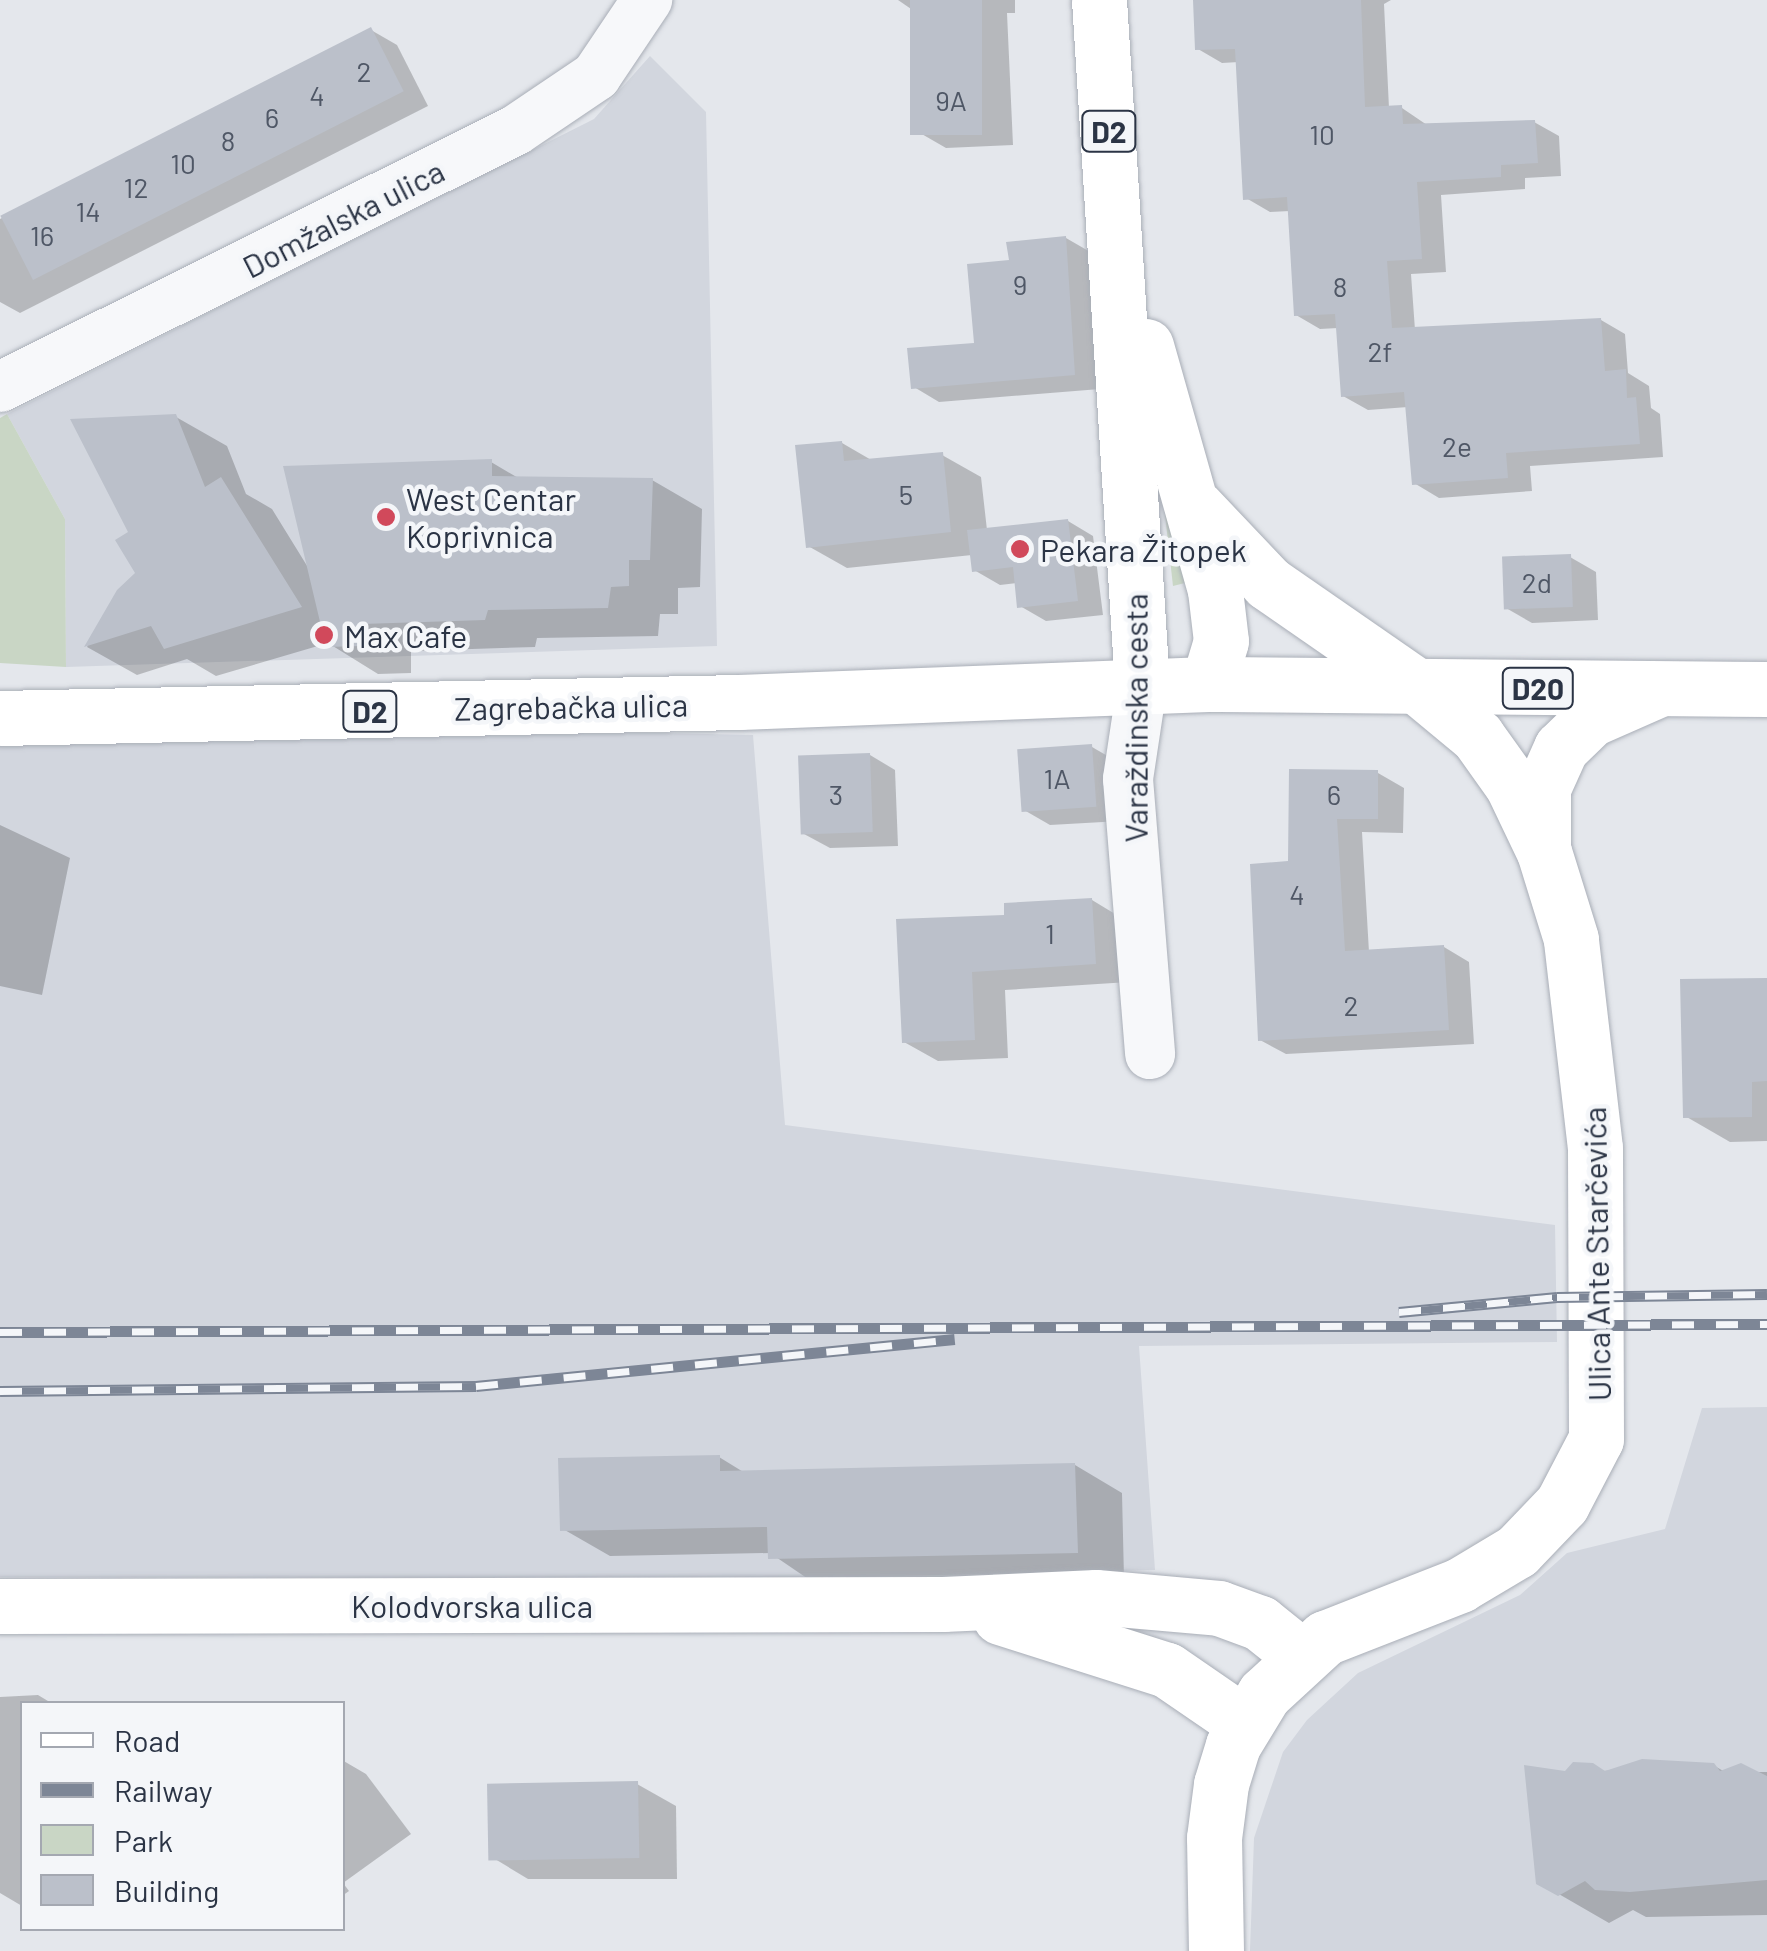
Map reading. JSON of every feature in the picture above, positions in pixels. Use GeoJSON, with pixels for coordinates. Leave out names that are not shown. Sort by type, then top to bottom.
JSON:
{"type":"FeatureCollection","features":[{"type":"Feature","properties":{"kind":"main road","name":"Varaždinska cesta"},"geometry":{"type":"LineString","coordinates":[[1100,0],[1120,262],[1142,686]]}},
{"type":"Feature","properties":{"kind":"main road","name":"Varaždinska cesta"},"geometry":{"type":"LineString","coordinates":[[1120,262],[1220,618],[1217,663],[1208,684]]}},
{"type":"Feature","properties":{"kind":"main road","name":"Ulica Ante Starčevića"},"geometry":{"type":"LineString","coordinates":[[1189,499],[1268,583],[1452,711],[1496,759],[1544,852],[1571,938],[1592,1073],[1596,1439],[1562,1504],[1517,1551],[1460,1585],[1358,1621],[1300,1655],[1244,1723],[1221,1784],[1214,1838],[1216,1951]]}},
{"type":"Feature","properties":{"kind":"main road","name":"D2"},"geometry":{"type":"LineString","coordinates":[[1142,686],[1208,684]]}},
{"type":"Feature","properties":{"kind":"main road","name":"D20"},"geometry":{"type":"LineString","coordinates":[[1208,684],[1767,689]]}},
{"type":"Feature","properties":{"kind":"main road","name":"Zagrebačka ulica"},"geometry":{"type":"LineString","coordinates":[[0,718],[1142,686]]}},
{"type":"Feature","properties":{"kind":"main road","name":"Ulica Ante Starčevića"},"geometry":{"type":"LineString","coordinates":[[1544,852],[1542,788],[1561,748],[1591,719],[1657,690]]}},
{"type":"Feature","properties":{"kind":"main road","name":"Kolodvorska ulica"},"geometry":{"type":"LineString","coordinates":[[0,1606],[944,1604],[1096,1597],[1195,1603],[1260,1624],[1300,1655]]}},
{"type":"Feature","properties":{"kind":"main road","name":"Kolodvorska ulica"},"geometry":{"type":"LineString","coordinates":[[944,1604],[1060,1631],[1153,1664],[1244,1723]]}},
{"type":"Feature","properties":{"kind":"street","name":"Domžalska ulica"},"geometry":{"type":"LineString","coordinates":[[0,387],[516,130],[575,92],[614,57],[646,0]]}},
{"type":"Feature","properties":{"kind":"street","name":"Varaždinska cesta"},"geometry":{"type":"LineString","coordinates":[[1142,686],[1128,778],[1150,1054]]}},
{"type":"Feature","properties":{"kind":"shaded area"},"geometry":{"type":"Polygon","coordinates":[[[650,56],[706,112],[717,646],[66,667],[65,519],[7,414],[594,119],[650,56]]]}},
{"type":"Feature","properties":{"kind":"shaded area"},"geometry":{"type":"Polygon","coordinates":[[[521,730],[753,735],[785,1125],[1555,1225],[1557,1342],[1139,1346],[1155,1570],[812,1578],[0,1577],[0,743],[521,730]]]}},
{"type":"Feature","properties":{"kind":"shaded area"},"geometry":{"type":"Polygon","coordinates":[[[1767,1407],[1767,1951],[1250,1951],[1254,1838],[1283,1752],[1307,1720],[1358,1673],[1520,1595],[1567,1553],[1665,1529],[1702,1408],[1767,1407]]]}},
{"type":"Feature","properties":{"kind":"green space"},"geometry":{"type":"Polygon","coordinates":[[[7,414],[65,519],[66,667],[0,663],[0,418],[7,414]]]}},
{"type":"Feature","properties":{"kind":"green space"},"geometry":{"type":"Polygon","coordinates":[[[1163,496],[1193,581],[1173,586],[1163,496]]]}},
{"type":"Feature","properties":{"kind":"building"},"geometry":{"type":"Polygon","coordinates":[[[910,0],[982,0],[982,135],[910,135],[910,0]]]}},
{"type":"Feature","properties":{"kind":"building"},"geometry":{"type":"Polygon","coordinates":[[[1193,0],[1361,0],[1365,107],[1402,105],[1403,124],[1535,120],[1538,163],[1501,165],[1501,177],[1417,182],[1422,259],[1387,261],[1392,328],[1601,318],[1605,371],[1626,369],[1627,398],[1636,397],[1640,444],[1506,453],[1508,478],[1412,485],[1404,392],[1341,397],[1335,314],[1294,316],[1287,197],[1243,200],[1235,49],[1195,50],[1193,0]]]}},
{"type":"Feature","properties":{"kind":"building"},"geometry":{"type":"Polygon","coordinates":[[[371,27],[404,91],[33,280],[0,216],[371,27]]]}},
{"type":"Feature","properties":{"kind":"building"},"geometry":{"type":"Polygon","coordinates":[[[1066,236],[1075,375],[911,389],[907,348],[974,343],[967,264],[1009,260],[1006,242],[1066,236]]]}},
{"type":"Feature","properties":{"kind":"building"},"geometry":{"type":"Polygon","coordinates":[[[176,414],[205,487],[221,477],[302,607],[164,649],[151,626],[84,647],[117,590],[135,573],[115,540],[128,532],[70,419],[176,414]]]}},
{"type":"Feature","properties":{"kind":"building"},"geometry":{"type":"Polygon","coordinates":[[[842,441],[844,461],[943,452],[951,532],[806,548],[795,445],[842,441]]]}},
{"type":"Feature","properties":{"kind":"building"},"geometry":{"type":"Polygon","coordinates":[[[492,459],[492,476],[653,478],[650,560],[629,560],[629,586],[611,587],[608,608],[488,610],[485,620],[362,624],[362,646],[326,647],[283,466],[492,459]]]}},
{"type":"Feature","properties":{"kind":"building","name":"Pekara Žitopek"},"geometry":{"type":"Polygon","coordinates":[[[1068,519],[1078,601],[1017,608],[1013,567],[972,572],[967,530],[1068,519]]]}},
{"type":"Feature","properties":{"kind":"building"},"geometry":{"type":"Polygon","coordinates":[[[1571,554],[1573,607],[1504,609],[1502,556],[1571,554]]]}},
{"type":"Feature","properties":{"kind":"building"},"geometry":{"type":"Polygon","coordinates":[[[1092,744],[1096,807],[1022,812],[1017,749],[1092,744]]]}},
{"type":"Feature","properties":{"kind":"building"},"geometry":{"type":"Polygon","coordinates":[[[870,753],[873,832],[801,834],[798,756],[870,753]]]}},
{"type":"Feature","properties":{"kind":"building"},"geometry":{"type":"Polygon","coordinates":[[[1289,769],[1378,770],[1378,819],[1337,819],[1345,951],[1444,945],[1449,1030],[1258,1041],[1250,864],[1288,861],[1289,769]]]}},
{"type":"Feature","properties":{"kind":"building"},"geometry":{"type":"Polygon","coordinates":[[[1092,898],[1096,964],[972,972],[975,1040],[902,1043],[896,919],[1004,915],[1004,903],[1092,898]]]}},
{"type":"Feature","properties":{"kind":"building"},"geometry":{"type":"Polygon","coordinates":[[[1767,978],[1767,1081],[1752,1082],[1752,1117],[1683,1118],[1680,979],[1767,978]]]}},
{"type":"Feature","properties":{"kind":"building"},"geometry":{"type":"Polygon","coordinates":[[[720,1455],[720,1471],[1075,1463],[1078,1553],[768,1559],[767,1527],[560,1531],[558,1458],[720,1455]]]}},
{"type":"Feature","properties":{"kind":"building"},"geometry":{"type":"Polygon","coordinates":[[[1642,1759],[1714,1763],[1720,1771],[1741,1763],[1767,1776],[1767,1880],[1630,1892],[1595,1890],[1585,1881],[1558,1896],[1536,1884],[1524,1765],[1565,1771],[1573,1762],[1593,1763],[1605,1771],[1642,1759]]]}},
{"type":"Feature","properties":{"kind":"building"},"geometry":{"type":"Polygon","coordinates":[[[638,1781],[639,1858],[488,1861],[487,1784],[638,1781]]]}},
{"type":"Feature","properties":{"kind":"railway"},"geometry":{"type":"LineString","coordinates":[[1399,1312],[1557,1297],[1767,1294]]}},
{"type":"Feature","properties":{"kind":"railway"},"geometry":{"type":"LineString","coordinates":[[0,1332],[1767,1324]]}},
{"type":"Feature","properties":{"kind":"railway"},"geometry":{"type":"LineString","coordinates":[[0,1391],[476,1386],[955,1339]]}},
{"type":"Feature","properties":{"kind":"place","name":"West Centar Koprivnica"},"geometry":{"type":"Point","coordinates":[386,517]}},
{"type":"Feature","properties":{"kind":"place","name":"Pekara Žitopek"},"geometry":{"type":"Point","coordinates":[1020,549]}},
{"type":"Feature","properties":{"kind":"place","name":"Max Cafe"},"geometry":{"type":"Point","coordinates":[324,635]}}]}
